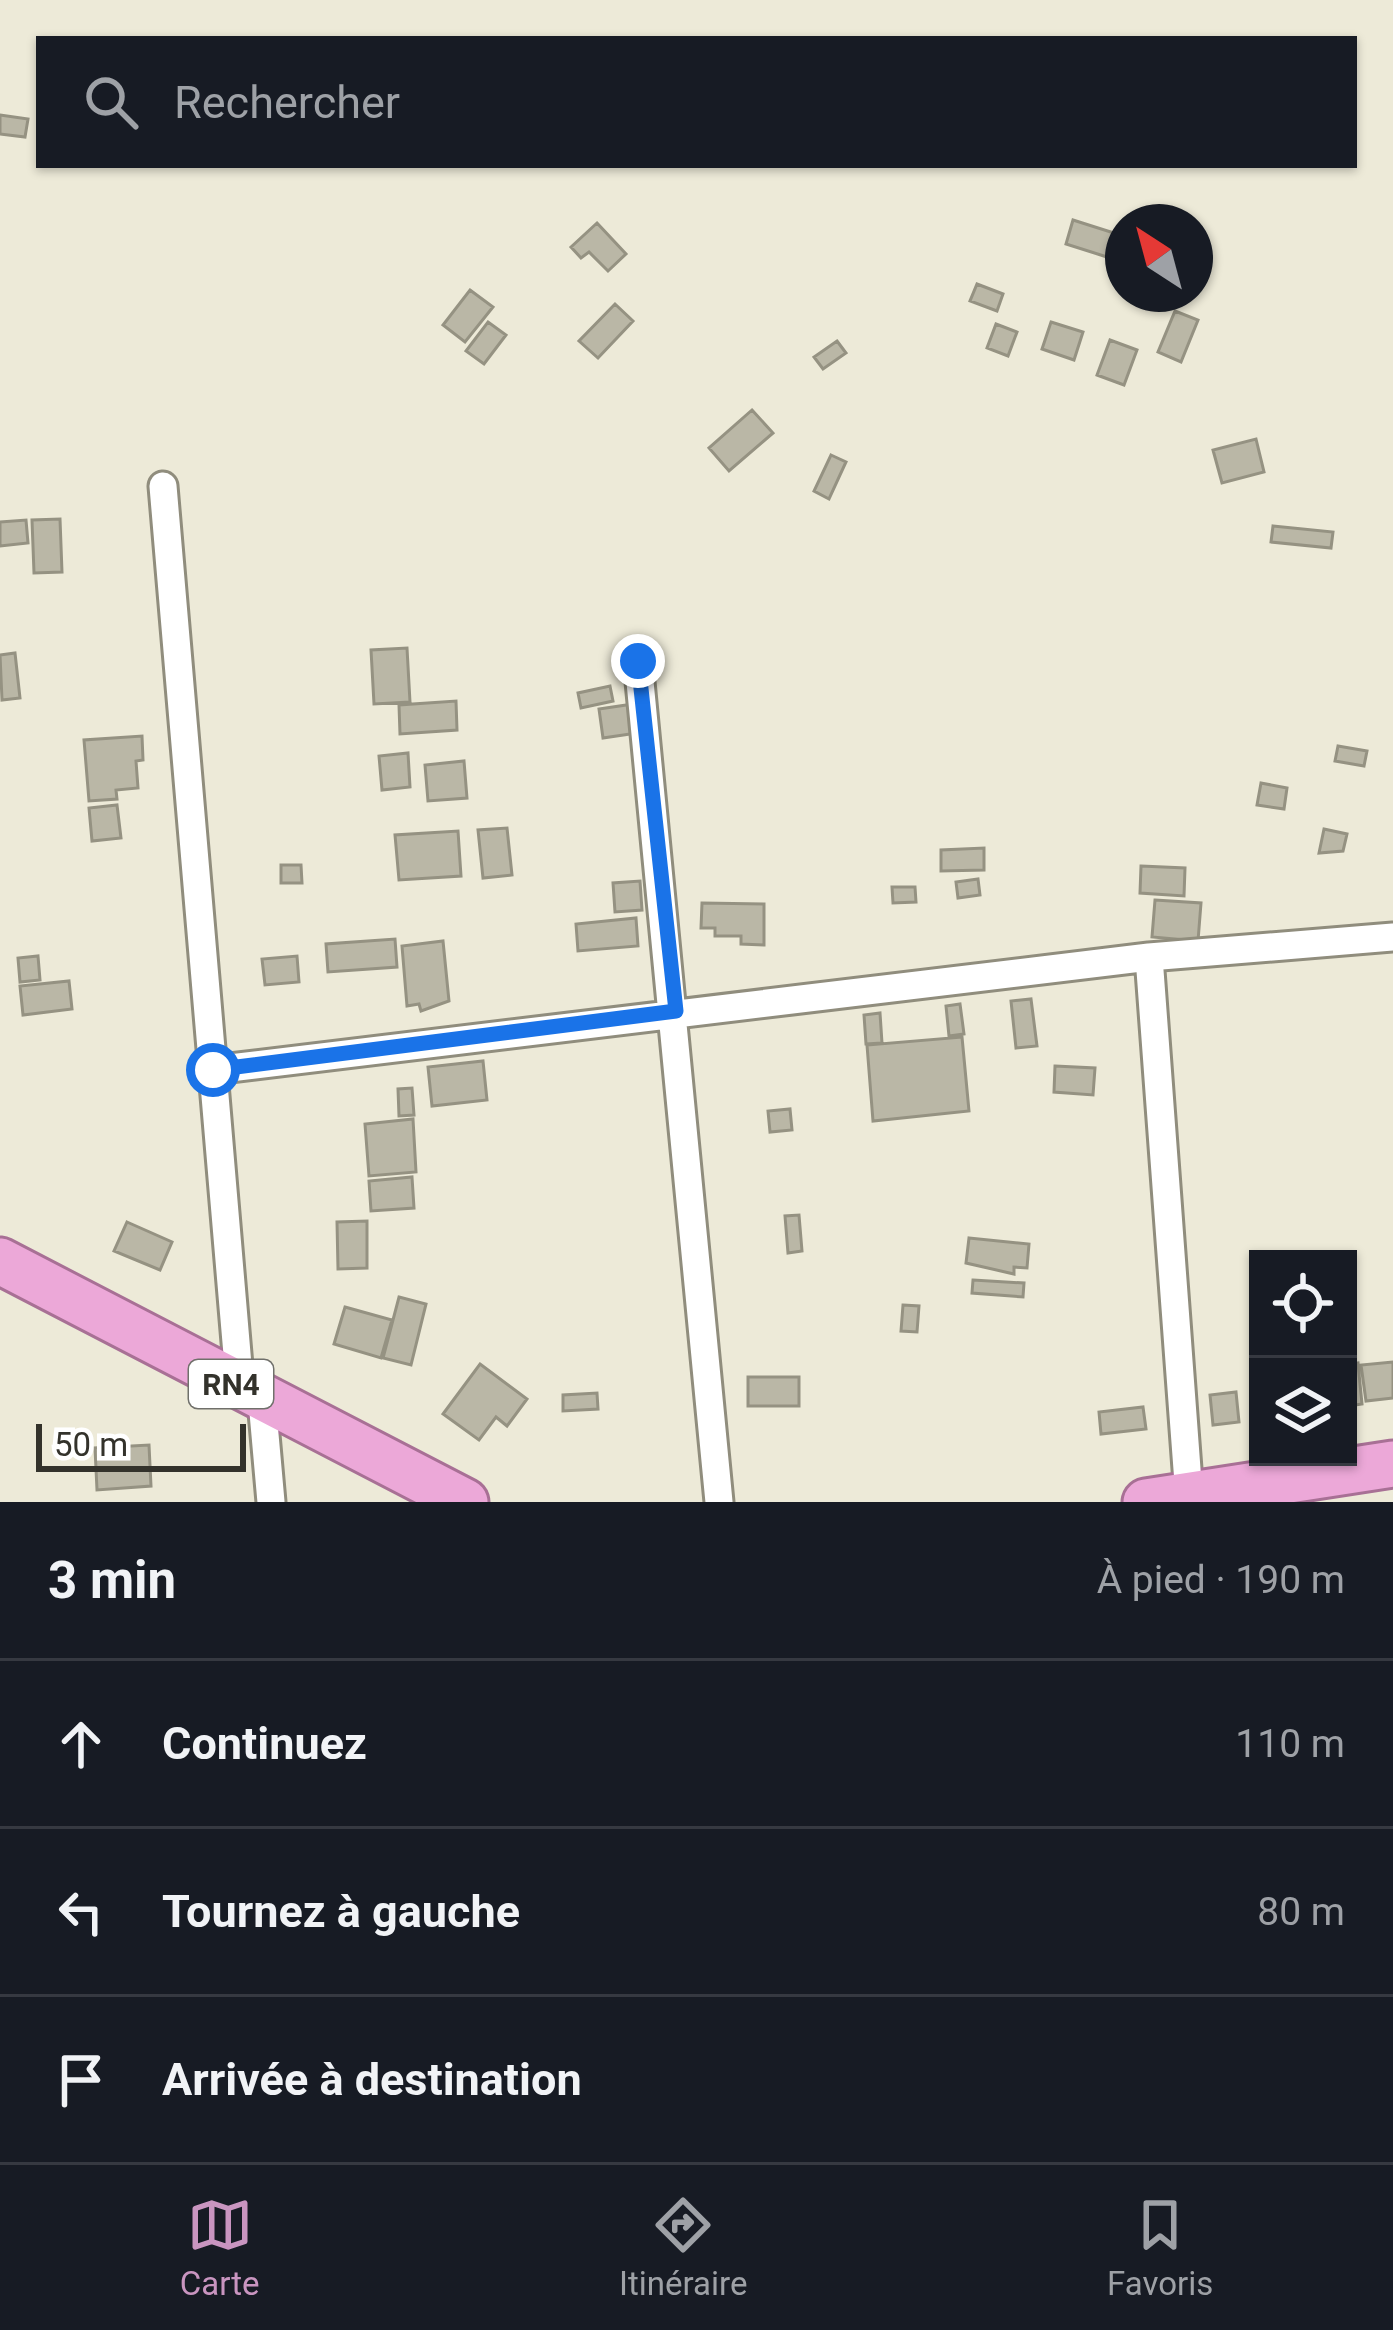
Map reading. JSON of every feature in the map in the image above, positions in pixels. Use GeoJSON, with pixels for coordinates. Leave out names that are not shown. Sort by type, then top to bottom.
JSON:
{"type":"FeatureCollection","features":[{"type":"Feature","properties":{"kind":"highway","name":"RN4"},"geometry":{"type":"LineString","coordinates":[[0,1261],[465,1502]]}},
{"type":"Feature","properties":{"kind":"highway"},"geometry":{"type":"LineString","coordinates":[[1174,1499],[1393,1464]]}},
{"type":"Feature","properties":{"kind":"street"},"geometry":{"type":"LineString","coordinates":[[164,486],[213,1070],[251,1395],[272,1502]]}},
{"type":"Feature","properties":{"kind":"street"},"geometry":{"type":"LineString","coordinates":[[638,661],[676,1011],[719,1502]]}},
{"type":"Feature","properties":{"kind":"street"},"geometry":{"type":"LineString","coordinates":[[213,1070],[1149,957],[1393,937]]}},
{"type":"Feature","properties":{"kind":"street"},"geometry":{"type":"LineString","coordinates":[[1149,957],[1174,1499]]}},
{"type":"Feature","properties":{"kind":"building"},"geometry":{"type":"Polygon","coordinates":[[[0,115],[28,119],[25,137],[0,134],[0,115]]]}},
{"type":"Feature","properties":{"kind":"building"},"geometry":{"type":"Polygon","coordinates":[[[1073,220],[1105,230],[1105,256],[1066,244],[1073,220]]]}},
{"type":"Feature","properties":{"kind":"building"},"geometry":{"type":"Polygon","coordinates":[[[597,223],[626,254],[608,271],[589,252],[581,258],[571,247],[597,223]]]}},
{"type":"Feature","properties":{"kind":"building"},"geometry":{"type":"Polygon","coordinates":[[[977,284],[1003,294],[997,311],[970,301],[977,284]]]}},
{"type":"Feature","properties":{"kind":"building"},"geometry":{"type":"Polygon","coordinates":[[[470,290],[493,307],[465,342],[443,325],[470,290]]]}},
{"type":"Feature","properties":{"kind":"building"},"geometry":{"type":"Polygon","coordinates":[[[615,304],[633,321],[598,358],[579,341],[615,304]]]}},
{"type":"Feature","properties":{"kind":"building"},"geometry":{"type":"Polygon","coordinates":[[[1175,312],[1198,320],[1181,362],[1158,352],[1175,312]]]}},
{"type":"Feature","properties":{"kind":"building"},"geometry":{"type":"Polygon","coordinates":[[[488,322],[506,335],[484,364],[466,351],[488,322]]]}},
{"type":"Feature","properties":{"kind":"building"},"geometry":{"type":"Polygon","coordinates":[[[1051,322],[1083,332],[1074,360],[1042,349],[1051,322]]]}},
{"type":"Feature","properties":{"kind":"building"},"geometry":{"type":"Polygon","coordinates":[[[996,324],[1017,332],[1008,356],[987,348],[996,324]]]}},
{"type":"Feature","properties":{"kind":"building"},"geometry":{"type":"Polygon","coordinates":[[[1110,340],[1137,350],[1124,385],[1097,375],[1110,340]]]}},
{"type":"Feature","properties":{"kind":"building"},"geometry":{"type":"Polygon","coordinates":[[[837,341],[846,353],[823,369],[814,357],[837,341]]]}},
{"type":"Feature","properties":{"kind":"building"},"geometry":{"type":"Polygon","coordinates":[[[752,410],[773,433],[729,471],[709,448],[752,410]]]}},
{"type":"Feature","properties":{"kind":"building"},"geometry":{"type":"Polygon","coordinates":[[[1256,439],[1264,472],[1222,483],[1213,450],[1256,439]]]}},
{"type":"Feature","properties":{"kind":"building"},"geometry":{"type":"Polygon","coordinates":[[[831,455],[846,462],[829,499],[814,491],[831,455]]]}},
{"type":"Feature","properties":{"kind":"building"},"geometry":{"type":"Polygon","coordinates":[[[60,519],[62,572],[34,573],[32,520],[60,519]]]}},
{"type":"Feature","properties":{"kind":"building"},"geometry":{"type":"Polygon","coordinates":[[[26,520],[28,543],[0,546],[0,522],[26,520]]]}},
{"type":"Feature","properties":{"kind":"building"},"geometry":{"type":"Polygon","coordinates":[[[1273,526],[1333,532],[1331,548],[1271,542],[1273,526]]]}},
{"type":"Feature","properties":{"kind":"building"},"geometry":{"type":"Polygon","coordinates":[[[407,648],[410,702],[374,704],[371,650],[407,648]]]}},
{"type":"Feature","properties":{"kind":"building"},"geometry":{"type":"Polygon","coordinates":[[[15,653],[20,698],[2,700],[0,655],[15,653]]]}},
{"type":"Feature","properties":{"kind":"building"},"geometry":{"type":"Polygon","coordinates":[[[610,686],[613,701],[581,708],[578,693],[610,686]]]}},
{"type":"Feature","properties":{"kind":"building"},"geometry":{"type":"Polygon","coordinates":[[[456,701],[457,730],[400,734],[399,705],[456,701]]]}},
{"type":"Feature","properties":{"kind":"building"},"geometry":{"type":"Polygon","coordinates":[[[633,704],[637,733],[603,738],[599,709],[633,704]]]}},
{"type":"Feature","properties":{"kind":"building"},"geometry":{"type":"Polygon","coordinates":[[[142,736],[143,760],[136,761],[138,788],[116,790],[117,799],[89,801],[84,740],[142,736]]]}},
{"type":"Feature","properties":{"kind":"building"},"geometry":{"type":"Polygon","coordinates":[[[1338,746],[1367,751],[1364,766],[1335,761],[1338,746]]]}},
{"type":"Feature","properties":{"kind":"building"},"geometry":{"type":"Polygon","coordinates":[[[408,753],[410,787],[382,790],[379,756],[408,753]]]}},
{"type":"Feature","properties":{"kind":"building"},"geometry":{"type":"Polygon","coordinates":[[[464,761],[467,798],[428,801],[425,765],[464,761]]]}},
{"type":"Feature","properties":{"kind":"building"},"geometry":{"type":"Polygon","coordinates":[[[1261,783],[1287,788],[1284,809],[1257,805],[1261,783]]]}},
{"type":"Feature","properties":{"kind":"building"},"geometry":{"type":"Polygon","coordinates":[[[117,805],[121,838],[92,841],[89,808],[117,805]]]}},
{"type":"Feature","properties":{"kind":"building"},"geometry":{"type":"Polygon","coordinates":[[[507,828],[512,875],[483,878],[478,830],[507,828]]]}},
{"type":"Feature","properties":{"kind":"building"},"geometry":{"type":"Polygon","coordinates":[[[1324,829],[1347,834],[1343,851],[1319,853],[1324,829]]]}},
{"type":"Feature","properties":{"kind":"building"},"geometry":{"type":"Polygon","coordinates":[[[458,831],[461,876],[399,880],[395,835],[458,831]]]}},
{"type":"Feature","properties":{"kind":"building"},"geometry":{"type":"Polygon","coordinates":[[[984,848],[984,870],[941,871],[941,850],[984,848]]]}},
{"type":"Feature","properties":{"kind":"building"},"geometry":{"type":"Polygon","coordinates":[[[281,865],[301,865],[302,883],[281,883],[281,865]]]}},
{"type":"Feature","properties":{"kind":"building"},"geometry":{"type":"Polygon","coordinates":[[[1141,866],[1185,868],[1184,896],[1140,893],[1141,866]]]}},
{"type":"Feature","properties":{"kind":"building"},"geometry":{"type":"Polygon","coordinates":[[[978,879],[980,895],[958,898],[956,882],[978,879]]]}},
{"type":"Feature","properties":{"kind":"building"},"geometry":{"type":"Polygon","coordinates":[[[640,881],[642,910],[615,912],[613,883],[640,881]]]}},
{"type":"Feature","properties":{"kind":"building"},"geometry":{"type":"Polygon","coordinates":[[[892,887],[915,887],[916,902],[893,903],[892,887]]]}},
{"type":"Feature","properties":{"kind":"building"},"geometry":{"type":"Polygon","coordinates":[[[1155,900],[1201,903],[1198,941],[1152,937],[1155,900]]]}},
{"type":"Feature","properties":{"kind":"building"},"geometry":{"type":"Polygon","coordinates":[[[702,903],[764,904],[764,945],[741,944],[741,936],[715,936],[715,928],[701,928],[702,903]]]}},
{"type":"Feature","properties":{"kind":"building"},"geometry":{"type":"Polygon","coordinates":[[[636,918],[638,946],[578,951],[576,924],[636,918]]]}},
{"type":"Feature","properties":{"kind":"building"},"geometry":{"type":"Polygon","coordinates":[[[395,939],[397,967],[328,972],[326,944],[395,939]]]}},
{"type":"Feature","properties":{"kind":"building"},"geometry":{"type":"Polygon","coordinates":[[[443,941],[449,1001],[421,1011],[419,1004],[407,1006],[402,946],[443,941]]]}},
{"type":"Feature","properties":{"kind":"building"},"geometry":{"type":"Polygon","coordinates":[[[38,956],[40,980],[20,982],[18,958],[38,956]]]}},
{"type":"Feature","properties":{"kind":"building"},"geometry":{"type":"Polygon","coordinates":[[[297,956],[299,982],[265,985],[262,959],[297,956]]]}},
{"type":"Feature","properties":{"kind":"building"},"geometry":{"type":"Polygon","coordinates":[[[69,981],[72,1009],[23,1015],[20,986],[69,981]]]}},
{"type":"Feature","properties":{"kind":"building"},"geometry":{"type":"Polygon","coordinates":[[[1031,999],[1037,1046],[1016,1048],[1011,1001],[1031,999]]]}},
{"type":"Feature","properties":{"kind":"building"},"geometry":{"type":"Polygon","coordinates":[[[960,1004],[964,1034],[949,1036],[946,1006],[960,1004]]]}},
{"type":"Feature","properties":{"kind":"building"},"geometry":{"type":"Polygon","coordinates":[[[880,1013],[882,1043],[866,1044],[864,1015],[880,1013]]]}},
{"type":"Feature","properties":{"kind":"building"},"geometry":{"type":"Polygon","coordinates":[[[962,1037],[969,1111],[873,1121],[867,1045],[962,1037]]]}},
{"type":"Feature","properties":{"kind":"building"},"geometry":{"type":"Polygon","coordinates":[[[483,1061],[487,1100],[432,1106],[428,1067],[483,1061]]]}},
{"type":"Feature","properties":{"kind":"building"},"geometry":{"type":"Polygon","coordinates":[[[1055,1066],[1095,1068],[1093,1095],[1054,1092],[1055,1066]]]}},
{"type":"Feature","properties":{"kind":"building"},"geometry":{"type":"Polygon","coordinates":[[[412,1088],[414,1115],[399,1116],[398,1089],[412,1088]]]}},
{"type":"Feature","properties":{"kind":"building"},"geometry":{"type":"Polygon","coordinates":[[[790,1109],[792,1130],[770,1132],[768,1111],[790,1109]]]}},
{"type":"Feature","properties":{"kind":"building"},"geometry":{"type":"Polygon","coordinates":[[[413,1119],[416,1172],[369,1176],[365,1124],[413,1119]]]}},
{"type":"Feature","properties":{"kind":"building"},"geometry":{"type":"Polygon","coordinates":[[[412,1177],[414,1208],[371,1211],[369,1181],[412,1177]]]}},
{"type":"Feature","properties":{"kind":"building"},"geometry":{"type":"Polygon","coordinates":[[[799,1215],[802,1251],[788,1253],[785,1216],[799,1215]]]}},
{"type":"Feature","properties":{"kind":"building"},"geometry":{"type":"Polygon","coordinates":[[[367,1221],[367,1268],[338,1269],[337,1222],[367,1221]]]}},
{"type":"Feature","properties":{"kind":"building"},"geometry":{"type":"Polygon","coordinates":[[[127,1222],[172,1242],[160,1270],[114,1251],[127,1222]]]}},
{"type":"Feature","properties":{"kind":"building"},"geometry":{"type":"Polygon","coordinates":[[[969,1238],[1029,1244],[1027,1268],[1014,1267],[1014,1274],[966,1263],[969,1238]]]}},
{"type":"Feature","properties":{"kind":"building"},"geometry":{"type":"Polygon","coordinates":[[[973,1280],[1024,1283],[1023,1297],[972,1293],[973,1280]]]}},
{"type":"Feature","properties":{"kind":"building"},"geometry":{"type":"Polygon","coordinates":[[[399,1297],[426,1304],[411,1365],[383,1358],[399,1297]]]}},
{"type":"Feature","properties":{"kind":"building"},"geometry":{"type":"Polygon","coordinates":[[[903,1305],[919,1306],[917,1332],[901,1331],[903,1305]]]}},
{"type":"Feature","properties":{"kind":"building"},"geometry":{"type":"Polygon","coordinates":[[[345,1307],[392,1320],[381,1358],[334,1344],[345,1307]]]}},
{"type":"Feature","properties":{"kind":"building"},"geometry":{"type":"Polygon","coordinates":[[[1393,1362],[1393,1398],[1366,1401],[1361,1365],[1393,1362]]]}},
{"type":"Feature","properties":{"kind":"building"},"geometry":{"type":"Polygon","coordinates":[[[1357,1363],[1362,1404],[1357,1405],[1357,1363]]]}},
{"type":"Feature","properties":{"kind":"building"},"geometry":{"type":"Polygon","coordinates":[[[480,1364],[527,1399],[507,1426],[496,1417],[479,1440],[443,1414],[480,1364]]]}},
{"type":"Feature","properties":{"kind":"building"},"geometry":{"type":"Polygon","coordinates":[[[748,1377],[799,1377],[799,1406],[748,1406],[748,1377]]]}},
{"type":"Feature","properties":{"kind":"building"},"geometry":{"type":"Polygon","coordinates":[[[1236,1392],[1239,1422],[1213,1425],[1210,1395],[1236,1392]]]}},
{"type":"Feature","properties":{"kind":"building"},"geometry":{"type":"Polygon","coordinates":[[[597,1393],[598,1409],[563,1411],[563,1395],[597,1393]]]}},
{"type":"Feature","properties":{"kind":"building"},"geometry":{"type":"Polygon","coordinates":[[[1143,1407],[1146,1429],[1101,1434],[1099,1412],[1143,1407]]]}},
{"type":"Feature","properties":{"kind":"building"},"geometry":{"type":"Polygon","coordinates":[[[149,1445],[151,1486],[97,1490],[95,1448],[149,1445]]]}},
{"type":"Feature","properties":{"kind":"route"},"geometry":{"type":"LineString","coordinates":[[213,1070],[676,1011],[638,661]]}}]}
